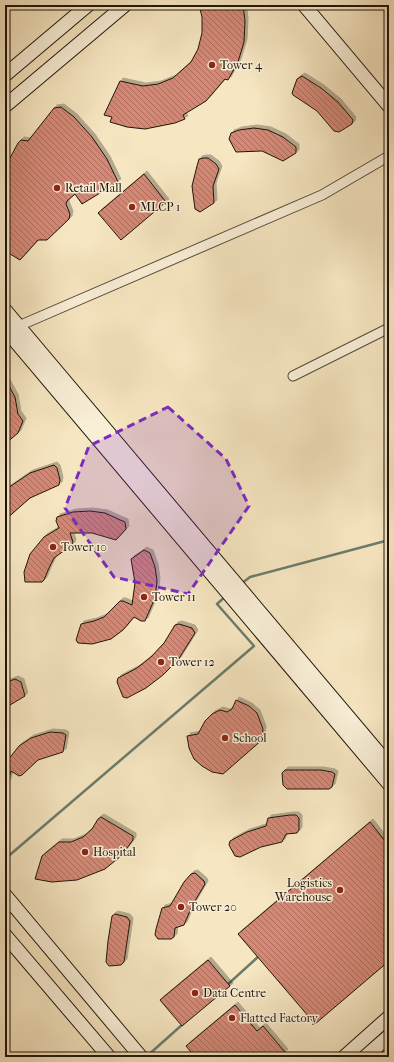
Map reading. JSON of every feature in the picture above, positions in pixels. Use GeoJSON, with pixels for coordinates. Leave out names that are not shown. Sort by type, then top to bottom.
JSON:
{"type":"FeatureCollection","features":[{"type":"Feature","properties":{"kind":"street"},"geometry":{"type":"LineString","coordinates":[[5,75],[88,5]]}},
{"type":"Feature","properties":{"kind":"street"},"geometry":{"type":"LineString","coordinates":[[5,106],[125,5]]}},
{"type":"Feature","properties":{"kind":"street"},"geometry":{"type":"LineString","coordinates":[[304,5],[389,106]]}},
{"type":"Feature","properties":{"kind":"street"},"geometry":{"type":"LineString","coordinates":[[10,329],[322,195],[389,156]]}},
{"type":"Feature","properties":{"kind":"street"},"geometry":{"type":"LineString","coordinates":[[5,310],[10,329],[234,591],[389,765]]}},
{"type":"Feature","properties":{"kind":"street"},"geometry":{"type":"LineString","coordinates":[[293,376],[389,328]]}},
{"type":"Feature","properties":{"kind":"street"},"geometry":{"type":"LineString","coordinates":[[234,591],[389,784]]}},
{"type":"Feature","properties":{"kind":"street"},"geometry":{"type":"LineString","coordinates":[[5,895],[141,1057]]}},
{"type":"Feature","properties":{"kind":"street"},"geometry":{"type":"LineString","coordinates":[[5,935],[109,1057]]}},
{"type":"Feature","properties":{"kind":"street"},"geometry":{"type":"LineString","coordinates":[[344,1057],[389,1017]]}},
{"type":"Feature","properties":{"kind":"street"},"geometry":{"type":"LineString","coordinates":[[365,1057],[389,1036]]}},
{"type":"Feature","properties":{"kind":"highlighted area"},"geometry":{"type":"Polygon","coordinates":[[[168,407],[226,459],[249,506],[188,594],[114,577],[65,508],[89,446],[168,407]]]}},
{"type":"Feature","properties":{"kind":"building","name":"Tower 4"},"geometry":{"type":"Polygon","coordinates":[[[199,5],[243,5],[245,21],[244,42],[238,62],[228,80],[225,79],[206,101],[183,115],[185,119],[175,123],[145,129],[127,127],[110,122],[112,117],[104,115],[120,81],[143,86],[158,84],[173,78],[191,62],[198,49],[202,33],[202,17],[199,5]]]}},
{"type":"Feature","properties":{"kind":"building"},"geometry":{"type":"Polygon","coordinates":[[[302,76],[321,88],[338,102],[353,120],[352,124],[339,132],[334,131],[317,111],[293,95],[292,93],[297,79],[302,76]]]}},
{"type":"Feature","properties":{"kind":"building","name":"Retail Mall"},"geometry":{"type":"Polygon","coordinates":[[[61,107],[74,117],[92,137],[107,159],[118,182],[82,204],[75,194],[67,201],[66,204],[70,214],[69,219],[47,240],[38,240],[20,260],[5,251],[5,162],[10,158],[21,140],[28,141],[54,108],[61,107]]]}},
{"type":"Feature","properties":{"kind":"building"},"geometry":{"type":"Polygon","coordinates":[[[254,128],[268,130],[283,137],[296,147],[296,153],[283,161],[262,151],[236,152],[229,139],[231,133],[239,130],[254,128]]]}},
{"type":"Feature","properties":{"kind":"building"},"geometry":{"type":"Polygon","coordinates":[[[208,158],[216,164],[219,169],[213,186],[214,203],[200,212],[195,209],[192,186],[199,159],[208,158]]]}},
{"type":"Feature","properties":{"kind":"building","name":"MLCP 1"},"geometry":{"type":"Polygon","coordinates":[[[144,174],[166,202],[121,240],[98,213],[144,174]]]}},
{"type":"Feature","properties":{"kind":"building"},"geometry":{"type":"Polygon","coordinates":[[[5,379],[15,397],[18,414],[23,421],[18,433],[5,444],[5,379]]]}},
{"type":"Feature","properties":{"kind":"building"},"geometry":{"type":"Polygon","coordinates":[[[54,465],[57,468],[60,480],[59,485],[30,498],[5,520],[5,490],[30,473],[54,465]]]}},
{"type":"Feature","properties":{"kind":"building","name":"Tower 10"},"geometry":{"type":"Polygon","coordinates":[[[90,511],[105,513],[125,522],[126,529],[116,540],[92,533],[70,533],[73,542],[72,545],[54,558],[44,580],[42,582],[25,582],[24,572],[30,554],[44,537],[59,528],[56,521],[57,517],[73,512],[90,511]]]}},
{"type":"Feature","properties":{"kind":"building","name":"Tower 11"},"geometry":{"type":"Polygon","coordinates":[[[144,550],[150,553],[155,567],[157,581],[155,598],[145,621],[141,621],[134,617],[123,630],[111,639],[92,644],[78,643],[76,640],[81,624],[104,617],[120,601],[132,605],[135,583],[131,559],[144,550]]]}},
{"type":"Feature","properties":{"kind":"building","name":"Tower 12"},"geometry":{"type":"Polygon","coordinates":[[[179,624],[192,628],[195,633],[178,660],[163,675],[146,688],[127,698],[123,697],[117,682],[118,678],[137,668],[151,657],[164,643],[175,625],[179,624]]]}},
{"type":"Feature","properties":{"kind":"building"},"geometry":{"type":"Polygon","coordinates":[[[15,679],[21,682],[25,696],[5,708],[5,683],[15,679]]]}},
{"type":"Feature","properties":{"kind":"building","name":"School"},"geometry":{"type":"Polygon","coordinates":[[[236,700],[249,706],[257,713],[263,729],[262,740],[223,774],[212,772],[194,759],[189,748],[187,736],[198,734],[205,721],[212,714],[220,710],[227,712],[232,709],[236,700]]]}},
{"type":"Feature","properties":{"kind":"building"},"geometry":{"type":"Polygon","coordinates":[[[50,732],[63,733],[66,735],[63,752],[38,760],[22,775],[19,776],[11,771],[7,784],[5,784],[5,758],[8,760],[19,746],[31,738],[50,732]]]}},
{"type":"Feature","properties":{"kind":"building"},"geometry":{"type":"Polygon","coordinates":[[[285,770],[321,770],[335,774],[332,787],[329,789],[287,789],[283,785],[282,773],[285,770]]]}},
{"type":"Feature","properties":{"kind":"building"},"geometry":{"type":"Polygon","coordinates":[[[296,815],[299,818],[299,830],[297,833],[286,834],[282,842],[261,847],[240,857],[235,856],[229,845],[230,841],[247,832],[266,826],[268,818],[296,815]]]}},
{"type":"Feature","properties":{"kind":"building","name":"Hospital"},"geometry":{"type":"Polygon","coordinates":[[[101,817],[133,836],[133,840],[121,856],[105,869],[77,880],[52,882],[35,879],[42,856],[59,842],[71,842],[83,837],[92,829],[101,817]]]}},
{"type":"Feature","properties":{"kind":"building","name":"Logistics Warehouse"},"geometry":{"type":"Polygon","coordinates":[[[370,822],[389,846],[389,961],[315,1024],[238,934],[370,822]]]}},
{"type":"Feature","properties":{"kind":"building","name":"Tower 20"},"geometry":{"type":"Polygon","coordinates":[[[195,873],[204,881],[205,884],[192,906],[184,925],[175,928],[174,937],[171,939],[158,939],[155,935],[162,908],[170,906],[184,882],[191,874],[195,873]]]}},
{"type":"Feature","properties":{"kind":"building"},"geometry":{"type":"Polygon","coordinates":[[[115,914],[127,917],[130,921],[124,962],[121,965],[109,966],[106,962],[108,941],[112,916],[115,914]]]}},
{"type":"Feature","properties":{"kind":"building","name":"Data Centre"},"geometry":{"type":"Polygon","coordinates":[[[208,960],[230,986],[182,1026],[160,1000],[208,960]]]}},
{"type":"Feature","properties":{"kind":"building","name":"Flatted Factory"},"geometry":{"type":"Polygon","coordinates":[[[235,1005],[257,1031],[263,1026],[285,1052],[280,1057],[195,1057],[186,1046],[235,1005]]]}},
{"type":"Feature","properties":{"kind":"waterway"},"geometry":{"type":"LineString","coordinates":[[241,584],[250,577],[389,540]]}},
{"type":"Feature","properties":{"kind":"waterway"},"geometry":{"type":"LineString","coordinates":[[5,859],[254,646],[217,604],[226,596]]}},
{"type":"Feature","properties":{"kind":"waterway"},"geometry":{"type":"LineString","coordinates":[[383,844],[389,839]]}},
{"type":"Feature","properties":{"kind":"waterway"},"geometry":{"type":"LineString","coordinates":[[226,986],[259,956]]}},
{"type":"Feature","properties":{"kind":"waterway"},"geometry":{"type":"LineString","coordinates":[[146,1057],[183,1024]]}},
{"type":"Feature","properties":{"kind":"place","name":"Tower 4"},"geometry":{"type":"Point","coordinates":[212,65]}},
{"type":"Feature","properties":{"kind":"place","name":"Retail Mall"},"geometry":{"type":"Point","coordinates":[57,188]}},
{"type":"Feature","properties":{"kind":"place","name":"MLCP 1"},"geometry":{"type":"Point","coordinates":[132,207]}},
{"type":"Feature","properties":{"kind":"place","name":"Tower 10"},"geometry":{"type":"Point","coordinates":[53,547]}},
{"type":"Feature","properties":{"kind":"place","name":"Tower 11"},"geometry":{"type":"Point","coordinates":[144,597]}},
{"type":"Feature","properties":{"kind":"place","name":"Tower 12"},"geometry":{"type":"Point","coordinates":[161,662]}},
{"type":"Feature","properties":{"kind":"place","name":"School"},"geometry":{"type":"Point","coordinates":[225,738]}},
{"type":"Feature","properties":{"kind":"place","name":"Hospital"},"geometry":{"type":"Point","coordinates":[85,852]}},
{"type":"Feature","properties":{"kind":"place","name":"Logistics Warehouse"},"geometry":{"type":"Point","coordinates":[340,890]}},
{"type":"Feature","properties":{"kind":"place","name":"Tower 20"},"geometry":{"type":"Point","coordinates":[181,907]}},
{"type":"Feature","properties":{"kind":"place","name":"Data Centre"},"geometry":{"type":"Point","coordinates":[195,993]}},
{"type":"Feature","properties":{"kind":"place","name":"Flatted Factory"},"geometry":{"type":"Point","coordinates":[232,1018]}}]}
